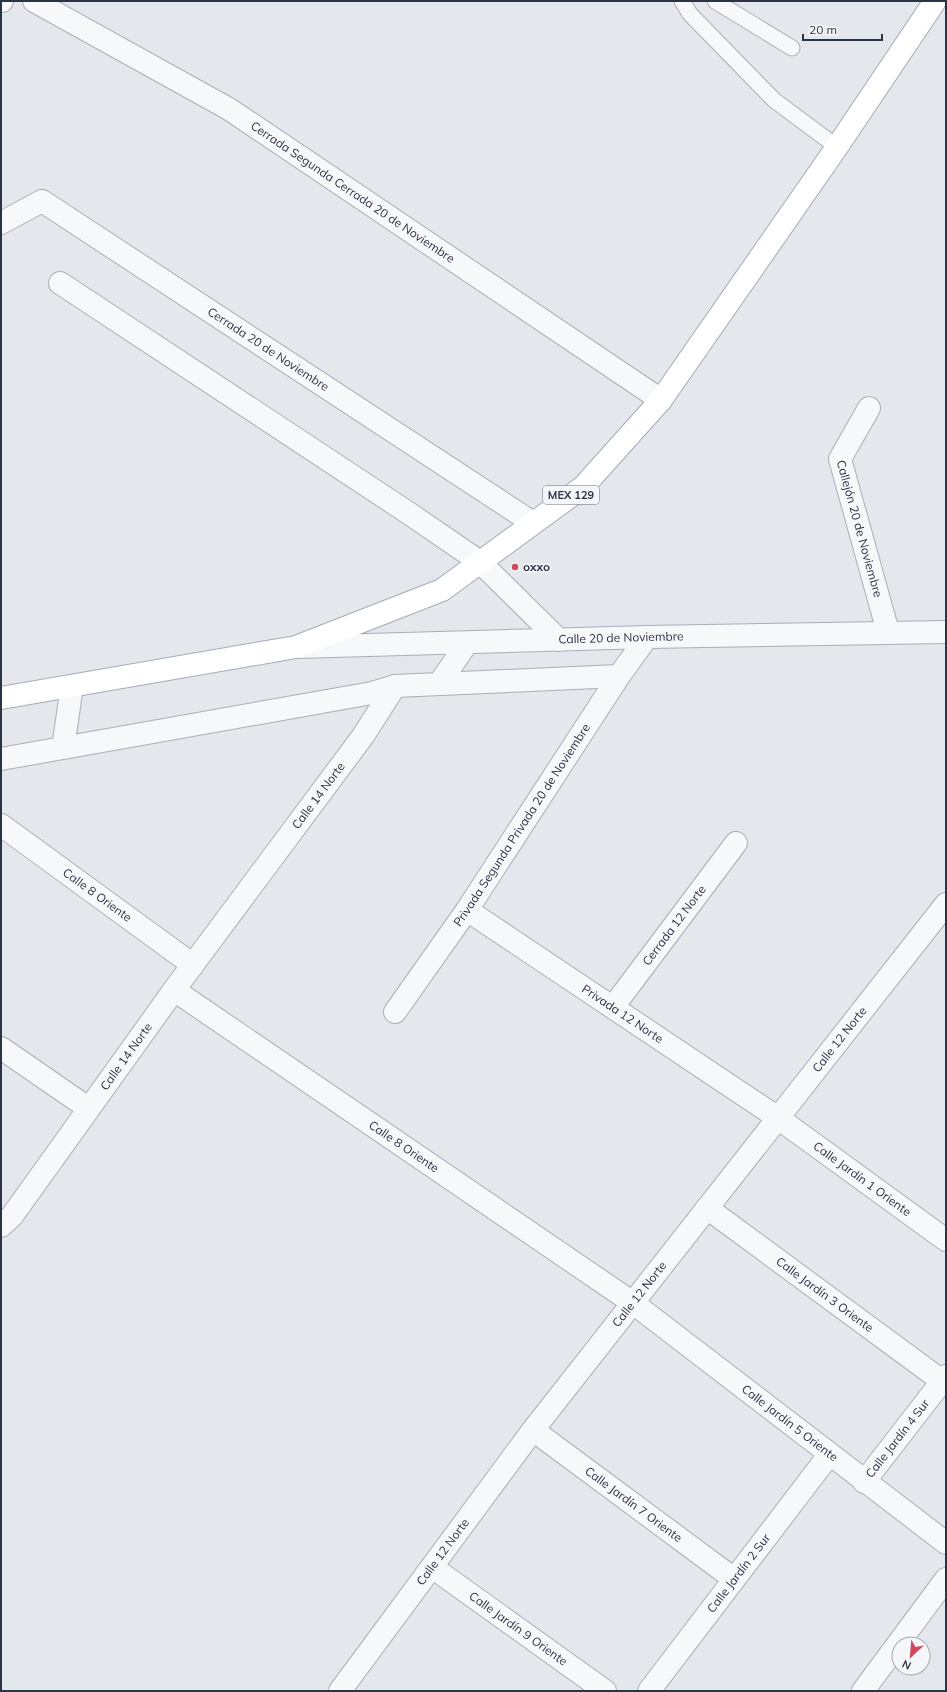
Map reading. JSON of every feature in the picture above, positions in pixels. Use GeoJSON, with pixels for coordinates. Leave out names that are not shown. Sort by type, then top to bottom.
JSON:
{"type":"FeatureCollection","features":[{"type":"Feature","properties":{"kind":"main road","name":"MEX 129"},"geometry":{"type":"LineString","coordinates":[[1,698],[296,647],[442,590],[583,487],[661,400],[836,148],[935,1]]}},
{"type":"Feature","properties":{"kind":"street","name":"Cerrada Segunda Cerrada 20 de Noviembre"},"geometry":{"type":"LineString","coordinates":[[34,1],[229,109],[661,400]]}},
{"type":"Feature","properties":{"kind":"street","name":"Cerrada 20 de Noviembre"},"geometry":{"type":"LineString","coordinates":[[1,223],[42,201],[533,523]]}},
{"type":"Feature","properties":{"kind":"street"},"geometry":{"type":"LineString","coordinates":[[60,283],[410,514],[480,562],[559,640]]}},
{"type":"Feature","properties":{"kind":"street","name":"Callejón 20 de Noviembre"},"geometry":{"type":"LineString","coordinates":[[868,408],[840,459],[888,632]]}},
{"type":"Feature","properties":{"kind":"street","name":"Calle 20 de Noviembre"},"geometry":{"type":"LineString","coordinates":[[296,647],[888,632],[946,632]]}},
{"type":"Feature","properties":{"kind":"street","name":"Privada Segunda Privada 20 de Noviembre"},"geometry":{"type":"LineString","coordinates":[[394,1012],[467,910],[619,676],[647,638]]}},
{"type":"Feature","properties":{"kind":"street"},"geometry":{"type":"LineString","coordinates":[[439,684],[467,643]]}},
{"type":"Feature","properties":{"kind":"street"},"geometry":{"type":"LineString","coordinates":[[1,759],[372,693],[395,686],[619,676]]}},
{"type":"Feature","properties":{"kind":"street"},"geometry":{"type":"LineString","coordinates":[[64,748],[72,686]]}},
{"type":"Feature","properties":{"kind":"street","name":"Calle 14 Norte"},"geometry":{"type":"LineString","coordinates":[[1,1226],[12,1216],[174,990],[363,736],[395,686]]}},
{"type":"Feature","properties":{"kind":"street","name":"Calle 8 Oriente"},"geometry":{"type":"LineString","coordinates":[[1,825],[193,965]]}},
{"type":"Feature","properties":{"kind":"street","name":"Cerrada 12 Norte"},"geometry":{"type":"LineString","coordinates":[[613,1007],[736,843]]}},
{"type":"Feature","properties":{"kind":"street","name":"Calle 12 Norte"},"geometry":{"type":"LineString","coordinates":[[340,1691],[533,1430],[946,904]]}},
{"type":"Feature","properties":{"kind":"street","name":"Privada 12 Norte"},"geometry":{"type":"LineString","coordinates":[[467,910],[778,1118]]}},
{"type":"Feature","properties":{"kind":"street","name":"Calle 8 Oriente"},"geometry":{"type":"LineString","coordinates":[[174,990],[633,1304]]}},
{"type":"Feature","properties":{"kind":"street"},"geometry":{"type":"LineString","coordinates":[[1,1048],[88,1108]]}},
{"type":"Feature","properties":{"kind":"street","name":"Calle Jardín 1 Oriente"},"geometry":{"type":"LineString","coordinates":[[778,1118],[946,1240]]}},
{"type":"Feature","properties":{"kind":"street","name":"Calle Jardín 3 Oriente"},"geometry":{"type":"LineString","coordinates":[[707,1208],[944,1378]]}},
{"type":"Feature","properties":{"kind":"street","name":"Calle Jardín 5 Oriente"},"geometry":{"type":"LineString","coordinates":[[633,1304],[864,1482],[946,1543]]}},
{"type":"Feature","properties":{"kind":"street","name":"Calle Jardín 4 Sur"},"geometry":{"type":"LineString","coordinates":[[864,1482],[944,1378]]}},
{"type":"Feature","properties":{"kind":"street","name":"Calle Jardín 7 Oriente"},"geometry":{"type":"LineString","coordinates":[[533,1430],[734,1579]]}},
{"type":"Feature","properties":{"kind":"street","name":"Calle Jardín 2 Sur"},"geometry":{"type":"LineString","coordinates":[[649,1691],[829,1455]]}},
{"type":"Feature","properties":{"kind":"street","name":"Calle Jardín 9 Oriente"},"geometry":{"type":"LineString","coordinates":[[432,1566],[605,1691]]}},
{"type":"Feature","properties":{"kind":"street"},"geometry":{"type":"LineString","coordinates":[[863,1691],[946,1580]]}},
{"type":"Feature","properties":{"kind":"lane"},"geometry":{"type":"LineString","coordinates":[[682,1],[690,14],[774,100],[836,148]]}},
{"type":"Feature","properties":{"kind":"lane"},"geometry":{"type":"LineString","coordinates":[[715,1],[792,48]]}},
{"type":"Feature","properties":{"kind":"place","name":"oxxo"},"geometry":{"type":"Point","coordinates":[515,567]}}]}
